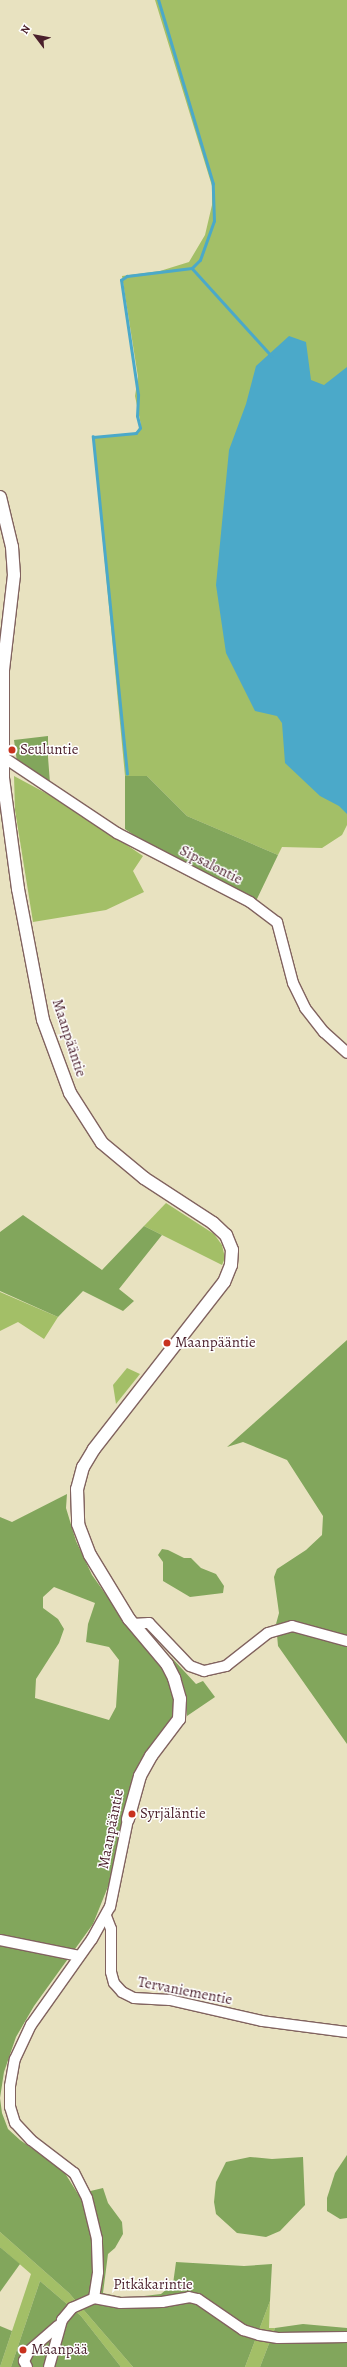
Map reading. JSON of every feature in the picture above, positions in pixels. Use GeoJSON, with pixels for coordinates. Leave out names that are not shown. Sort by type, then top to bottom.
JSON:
{"type":"FeatureCollection","features":[{"type":"Feature","properties":{"kind":"street","name":"Maanpääntie"},"geometry":{"type":"LineString","coordinates":[[0,497],[12,547],[14,575],[3,670],[1,755],[18,889],[34,978],[45,1027],[70,1093],[82,1116],[108,1150],[144,1178],[213,1223],[226,1235],[232,1250],[230,1271],[224,1282],[116,1419],[91,1453],[79,1477],[76,1514],[82,1539],[97,1570],[133,1624],[166,1664],[174,1678],[181,1707],[175,1727],[151,1756],[140,1776],[128,1819],[116,1889],[106,1916],[31,2025],[22,2043],[11,2075],[10,2107],[15,2123],[21,2131],[68,2167],[80,2181],[87,2198],[96,2239],[98,2272],[94,2298]]}},
{"type":"Feature","properties":{"kind":"street","name":"Sipsalontie"},"geometry":{"type":"LineString","coordinates":[[1,755],[117,833],[250,902],[277,922],[293,983],[305,1008],[324,1032],[347,1053]]}},
{"type":"Feature","properties":{"kind":"street"},"geometry":{"type":"LineString","coordinates":[[133,1624],[149,1622],[190,1666],[204,1671],[226,1666],[268,1634],[286,1628],[301,1627],[347,1641]]}},
{"type":"Feature","properties":{"kind":"street","name":"Tervaniementie"},"geometry":{"type":"LineString","coordinates":[[106,1916],[111,1930],[111,1972],[114,1983],[122,1992],[134,1998],[170,2000],[262,2022],[347,2032]]}},
{"type":"Feature","properties":{"kind":"street"},"geometry":{"type":"LineString","coordinates":[[0,1940],[79,1956]]}},
{"type":"Feature","properties":{"kind":"street","name":"Pitkäkarintie"},"geometry":{"type":"LineString","coordinates":[[94,2298],[120,2303],[162,2302],[189,2297],[198,2299],[243,2330],[259,2335],[278,2338],[347,2337]]}},
{"type":"Feature","properties":{"kind":"street"},"geometry":{"type":"LineString","coordinates":[[26,2367],[24,2361],[29,2351],[58,2326],[72,2308],[94,2298]]}},
{"type":"Feature","properties":{"kind":"street"},"geometry":{"type":"LineString","coordinates":[[49,2367],[58,2326]]}},
{"type":"Feature","properties":{"kind":"green space"},"geometry":{"type":"Polygon","coordinates":[[[155,0],[347,0],[347,825],[342,835],[322,848],[282,847],[278,855],[187,816],[147,776],[125,776],[93,437],[136,433],[141,425],[135,396],[138,377],[122,276],[160,271],[189,262],[205,235],[212,205],[212,186],[155,0]]]}},
{"type":"Feature","properties":{"kind":"green space"},"geometry":{"type":"Polygon","coordinates":[[[48,736],[50,783],[17,762],[14,740],[48,736]]]}},
{"type":"Feature","properties":{"kind":"green space"},"geometry":{"type":"Polygon","coordinates":[[[14,776],[68,805],[143,856],[133,871],[144,892],[106,910],[33,922],[15,810],[14,776]]]}},
{"type":"Feature","properties":{"kind":"green space"},"geometry":{"type":"Polygon","coordinates":[[[125,776],[147,776],[187,816],[278,855],[256,901],[148,845],[125,829],[125,776]]]}},
{"type":"Feature","properties":{"kind":"green space"},"geometry":{"type":"Polygon","coordinates":[[[166,1203],[214,1234],[222,1245],[225,1258],[222,1265],[144,1226],[166,1203]]]}},
{"type":"Feature","properties":{"kind":"green space"},"geometry":{"type":"Polygon","coordinates":[[[23,1215],[102,1270],[144,1226],[162,1235],[119,1289],[134,1301],[123,1311],[83,1291],[58,1317],[0,1291],[0,1232],[23,1215]]]}},
{"type":"Feature","properties":{"kind":"green space"},"geometry":{"type":"Polygon","coordinates":[[[0,1292],[58,1317],[44,1339],[18,1322],[0,1331],[0,1292]]]}},
{"type":"Feature","properties":{"kind":"green space"},"geometry":{"type":"Polygon","coordinates":[[[347,1340],[347,1744],[278,1646],[276,1624],[279,1613],[274,1577],[277,1569],[306,1550],[322,1535],[323,1516],[287,1460],[243,1442],[227,1447],[347,1340]]]}},
{"type":"Feature","properties":{"kind":"green space"},"geometry":{"type":"Polygon","coordinates":[[[127,1368],[140,1374],[116,1404],[113,1385],[127,1368]]]}},
{"type":"Feature","properties":{"kind":"green space"},"geometry":{"type":"Polygon","coordinates":[[[67,1494],[66,1508],[76,1541],[92,1575],[131,1630],[159,1659],[170,1677],[175,1707],[173,1721],[140,1761],[132,1780],[109,1884],[93,1924],[34,2006],[16,2037],[4,2072],[0,2098],[0,1517],[12,1522],[67,1494]],[[54,1587],[43,1597],[43,1608],[58,1619],[64,1629],[59,1643],[36,1679],[35,1698],[109,1720],[116,1707],[119,1660],[109,1647],[86,1642],[88,1624],[95,1603],[54,1587]]]}},
{"type":"Feature","properties":{"kind":"green space"},"geometry":{"type":"Polygon","coordinates":[[[162,1549],[168,1550],[184,1558],[191,1558],[201,1568],[216,1574],[224,1586],[223,1593],[190,1597],[163,1581],[163,1562],[158,1555],[162,1549]]]}},
{"type":"Feature","properties":{"kind":"green space"},"geometry":{"type":"Polygon","coordinates":[[[171,1657],[196,1684],[203,1681],[215,1697],[187,1716],[187,1698],[181,1677],[171,1657]]]}},
{"type":"Feature","properties":{"kind":"green space"},"geometry":{"type":"Polygon","coordinates":[[[0,2098],[2,2113],[8,2129],[20,2140],[63,2170],[78,2194],[103,2188],[108,2203],[122,2222],[123,2234],[115,2248],[108,2254],[103,2293],[127,2298],[161,2294],[173,2284],[176,2262],[244,2266],[272,2264],[270,2301],[245,2367],[133,2367],[69,2293],[0,2232],[0,2098]]]}},
{"type":"Feature","properties":{"kind":"green space"},"geometry":{"type":"Polygon","coordinates":[[[347,2155],[347,2218],[340,2219],[327,2211],[327,2198],[335,2173],[347,2155]]]}},
{"type":"Feature","properties":{"kind":"green space"},"geometry":{"type":"Polygon","coordinates":[[[250,2157],[272,2159],[303,2157],[305,2205],[280,2231],[266,2237],[237,2233],[216,2214],[214,2202],[216,2182],[226,2162],[250,2157]]]}},
{"type":"Feature","properties":{"kind":"green space"},"geometry":{"type":"Polygon","coordinates":[[[0,2232],[69,2293],[133,2367],[121,2367],[81,2316],[40,2281],[11,2367],[0,2367],[31,2274],[0,2247],[0,2232]]]}},
{"type":"Feature","properties":{"kind":"green space"},"geometry":{"type":"Polygon","coordinates":[[[0,2247],[20,2264],[0,2292],[0,2247]]]}},
{"type":"Feature","properties":{"kind":"green space"},"geometry":{"type":"Polygon","coordinates":[[[40,2281],[81,2316],[121,2367],[11,2367],[40,2281]]]}},
{"type":"Feature","properties":{"kind":"green space"},"geometry":{"type":"Polygon","coordinates":[[[270,2301],[269,2328],[275,2328],[260,2367],[245,2367],[270,2301]]]}},
{"type":"Feature","properties":{"kind":"green space"},"geometry":{"type":"Polygon","coordinates":[[[303,2324],[347,2328],[347,2367],[260,2367],[275,2328],[303,2324]]]}},
{"type":"Feature","properties":{"kind":"green space"},"geometry":{"type":"Polygon","coordinates":[[[0,2326],[12,2331],[0,2367],[0,2326]]]}},
{"type":"Feature","properties":{"kind":"water"},"geometry":{"type":"Polygon","coordinates":[[[289,336],[306,342],[311,380],[324,385],[347,367],[347,814],[339,806],[320,796],[285,763],[282,723],[277,716],[255,711],[226,653],[216,585],[229,450],[246,404],[256,366],[289,336]]]}},
{"type":"Feature","properties":{"kind":"waterway"},"geometry":{"type":"LineString","coordinates":[[127,774],[93,437],[136,433],[140,428],[137,416],[138,395],[121,280],[127,276],[192,268],[200,260],[214,221],[213,184],[158,0]]}},
{"type":"Feature","properties":{"kind":"waterway"},"geometry":{"type":"LineString","coordinates":[[192,268],[271,355]]}},
{"type":"Feature","properties":{"kind":"place","name":"Seuluntie"},"geometry":{"type":"Point","coordinates":[12,750]}},
{"type":"Feature","properties":{"kind":"place","name":"Maanpääntie"},"geometry":{"type":"Point","coordinates":[167,1343]}},
{"type":"Feature","properties":{"kind":"place","name":"Syrjäläntie"},"geometry":{"type":"Point","coordinates":[132,1814]}},
{"type":"Feature","properties":{"kind":"place","name":"Maanpää"},"geometry":{"type":"Point","coordinates":[23,2350]}}]}
